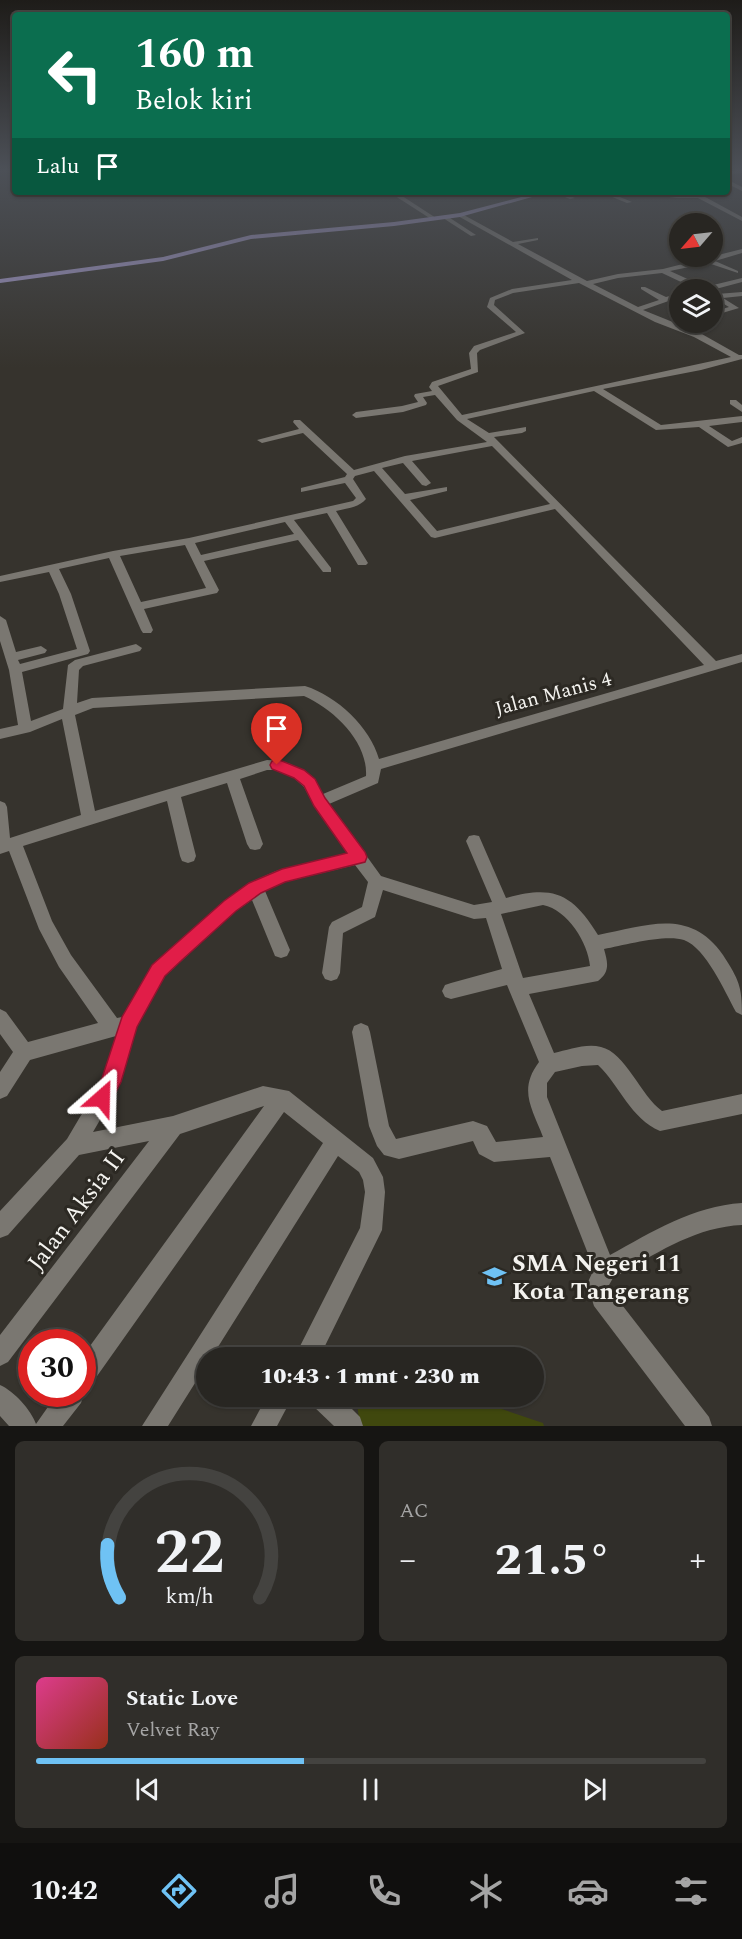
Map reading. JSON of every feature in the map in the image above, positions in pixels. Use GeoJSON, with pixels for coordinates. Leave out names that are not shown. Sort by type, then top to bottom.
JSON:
{"type":"FeatureCollection","features":[{"type":"Feature","properties":{"kind":"main road"},"geometry":{"type":"LineString","coordinates":[[0,280],[155,260],[251,237],[275,235]]}},
{"type":"Feature","properties":{"kind":"street"},"geometry":{"type":"LineString","coordinates":[[495,235],[583,282],[669,324]]}},
{"type":"Feature","properties":{"kind":"street"},"geometry":{"type":"LineString","coordinates":[[511,244],[536,239]]}},
{"type":"Feature","properties":{"kind":"street"},"geometry":{"type":"LineString","coordinates":[[723,258],[742,251]]}},
{"type":"Feature","properties":{"kind":"street"},"geometry":{"type":"LineString","coordinates":[[729,256],[742,261]]}},
{"type":"Feature","properties":{"kind":"street"},"geometry":{"type":"LineString","coordinates":[[681,267],[512,291],[492,300],[490,305],[492,308],[521,333],[477,348],[473,353],[475,370],[435,384],[433,387],[460,418],[491,440],[557,505],[714,667]]}},
{"type":"Feature","properties":{"kind":"street"},"geometry":{"type":"LineString","coordinates":[[723,267],[736,272]]}},
{"type":"Feature","properties":{"kind":"street"},"geometry":{"type":"LineString","coordinates":[[663,271],[681,279]]}},
{"type":"Feature","properties":{"kind":"street"},"geometry":{"type":"LineString","coordinates":[[633,274],[641,280]]}},
{"type":"Feature","properties":{"kind":"street"},"geometry":{"type":"LineString","coordinates":[[723,284],[742,280]]}},
{"type":"Feature","properties":{"kind":"street"},"geometry":{"type":"LineString","coordinates":[[643,288],[669,295]]}},
{"type":"Feature","properties":{"kind":"street"},"geometry":{"type":"LineString","coordinates":[[723,295],[742,294]]}},
{"type":"Feature","properties":{"kind":"street"},"geometry":{"type":"LineString","coordinates":[[639,309],[669,298]]}},
{"type":"Feature","properties":{"kind":"street"},"geometry":{"type":"LineString","coordinates":[[723,300],[735,308],[723,311]]}},
{"type":"Feature","properties":{"kind":"street"},"geometry":{"type":"LineString","coordinates":[[692,333],[739,359]]}},
{"type":"Feature","properties":{"kind":"street"},"geometry":{"type":"LineString","coordinates":[[460,418],[739,359]]}},
{"type":"Feature","properties":{"kind":"street"},"geometry":{"type":"LineString","coordinates":[[596,388],[662,429],[742,418]]}},
{"type":"Feature","properties":{"kind":"street"},"geometry":{"type":"LineString","coordinates":[[356,415],[403,409],[423,403],[418,396],[437,393]]}},
{"type":"Feature","properties":{"kind":"street"},"geometry":{"type":"LineString","coordinates":[[733,402],[742,409]]}},
{"type":"Feature","properties":{"kind":"street"},"geometry":{"type":"LineString","coordinates":[[701,424],[731,445],[742,440]]}},
{"type":"Feature","properties":{"kind":"street"},"geometry":{"type":"LineString","coordinates":[[0,579],[113,554],[289,520],[361,500],[350,477],[301,426],[262,440]]}},
{"type":"Feature","properties":{"kind":"street"},"geometry":{"type":"LineString","coordinates":[[305,490],[350,477],[375,466],[491,440],[502,432],[513,433],[523,429]]}},
{"type":"Feature","properties":{"kind":"street"},"geometry":{"type":"LineString","coordinates":[[405,459],[426,483]]}},
{"type":"Feature","properties":{"kind":"street"},"geometry":{"type":"LineString","coordinates":[[375,466],[435,535],[557,505]]}},
{"type":"Feature","properties":{"kind":"street"},"geometry":{"type":"LineString","coordinates":[[403,498],[443,489]]}},
{"type":"Feature","properties":{"kind":"street"},"geometry":{"type":"LineString","coordinates":[[331,510],[362,563]]}},
{"type":"Feature","properties":{"kind":"street"},"geometry":{"type":"LineString","coordinates":[[289,520],[327,570]]}},
{"type":"Feature","properties":{"kind":"street"},"geometry":{"type":"LineString","coordinates":[[197,559],[301,536]]}},
{"type":"Feature","properties":{"kind":"street"},"geometry":{"type":"LineString","coordinates":[[137,607],[213,590],[189,541]]}},
{"type":"Feature","properties":{"kind":"street"},"geometry":{"type":"LineString","coordinates":[[113,554],[147,630]]}},
{"type":"Feature","properties":{"kind":"street"},"geometry":{"type":"LineString","coordinates":[[13,663],[84,651],[54,567]]}},
{"type":"Feature","properties":{"kind":"street"},"geometry":{"type":"LineString","coordinates":[[0,620],[13,663],[25,728]]}},
{"type":"Feature","properties":{"kind":"street"},"geometry":{"type":"LineString","coordinates":[[89,819],[69,717],[73,668],[76,665],[136,648]]}},
{"type":"Feature","properties":{"kind":"street"},"geometry":{"type":"LineString","coordinates":[[13,663],[41,650]]}},
{"type":"Feature","properties":{"kind":"street","name":"Jalan Manis 4"},"geometry":{"type":"LineString","coordinates":[[374,766],[742,658]]}},
{"type":"Feature","properties":{"kind":"street"},"geometry":{"type":"LineString","coordinates":[[0,734],[69,717],[92,703],[305,691],[324,698],[352,725],[369,751],[374,766],[373,779],[319,802]]}},
{"type":"Feature","properties":{"kind":"street"},"geometry":{"type":"LineString","coordinates":[[6,846],[267,765],[277,765],[304,777],[310,783],[319,802],[376,881],[474,912],[542,897],[556,900],[568,908],[595,943],[599,970],[591,975],[514,981],[451,991]]}},
{"type":"Feature","properties":{"kind":"street"},"geometry":{"type":"LineString","coordinates":[[232,776],[255,844]]}},
{"type":"Feature","properties":{"kind":"street"},"geometry":{"type":"LineString","coordinates":[[173,794],[188,856]]}},
{"type":"Feature","properties":{"kind":"street"},"geometry":{"type":"LineString","coordinates":[[0,807],[6,846],[65,961],[121,1026]]}},
{"type":"Feature","properties":{"kind":"street"},"geometry":{"type":"LineString","coordinates":[[474,841],[496,908],[514,981],[549,1064]]}},
{"type":"Feature","properties":{"kind":"street"},"geometry":{"type":"LineString","coordinates":[[0,1227],[74,1146],[111,1082],[121,1026],[159,970],[230,906],[255,888],[282,876],[359,857]]}},
{"type":"Feature","properties":{"kind":"street"},"geometry":{"type":"LineString","coordinates":[[331,973],[338,927],[369,912],[372,907],[376,881]]}},
{"type":"Feature","properties":{"kind":"street"},"geometry":{"type":"LineString","coordinates":[[255,888],[281,950]]}},
{"type":"Feature","properties":{"kind":"street"},"geometry":{"type":"LineString","coordinates":[[595,943],[671,932],[686,932],[705,946],[742,1006]]}},
{"type":"Feature","properties":{"kind":"street"},"geometry":{"type":"LineString","coordinates":[[0,1018],[24,1052]]}},
{"type":"Feature","properties":{"kind":"street"},"geometry":{"type":"LineString","coordinates":[[0,1089],[24,1052],[121,1026]]}},
{"type":"Feature","properties":{"kind":"street"},"geometry":{"type":"LineString","coordinates":[[361,1032],[380,1126],[384,1139],[391,1148],[399,1149],[473,1131],[480,1133],[486,1147],[494,1152],[556,1146]]}},
{"type":"Feature","properties":{"kind":"street"},"geometry":{"type":"LineString","coordinates":[[605,1270],[537,1097],[537,1080],[549,1064],[595,1055],[603,1056],[609,1060],[636,1099],[652,1116],[660,1120],[742,1104]]}},
{"type":"Feature","properties":{"kind":"street"},"geometry":{"type":"LineString","coordinates":[[74,1146],[172,1126],[263,1096],[282,1098],[333,1146],[366,1165],[373,1177],[375,1192],[371,1230],[312,1347]]}},
{"type":"Feature","properties":{"kind":"street"},"geometry":{"type":"LineString","coordinates":[[96,1358],[282,1098]]}},
{"type":"Feature","properties":{"kind":"street","name":"Jalan Aksia II"},"geometry":{"type":"LineString","coordinates":[[0,1354],[172,1126]]}},
{"type":"Feature","properties":{"kind":"street"},"geometry":{"type":"LineString","coordinates":[[154,1426],[333,1146]]}},
{"type":"Feature","properties":{"kind":"street"},"geometry":{"type":"LineString","coordinates":[[700,1426],[602,1298],[598,1284],[605,1270],[681,1228],[724,1215],[742,1214]]}},
{"type":"Feature","properties":{"kind":"street"},"geometry":{"type":"LineString","coordinates":[[0,1397],[17,1423]]}},
{"type":"Feature","properties":{"kind":"street"},"geometry":{"type":"LineString","coordinates":[[48,1426],[62,1407]]}},
{"type":"Feature","properties":{"kind":"street"},"geometry":{"type":"LineString","coordinates":[[263,1426],[274,1407]]}},
{"type":"Feature","properties":{"kind":"street"},"geometry":{"type":"LineString","coordinates":[[332,1407],[351,1426]]}},
{"type":"Feature","properties":{"kind":"green space"},"geometry":{"type":"Polygon","coordinates":[[[357,1407],[496,1407],[543,1423],[544,1426],[360,1426],[357,1407]]]}},
{"type":"Feature","properties":{"kind":"place","name":"SMA Negeri 11 Kota Tangerang"},"geometry":{"type":"Point","coordinates":[494,1277]}},
{"type":"Feature","properties":{"kind":"route"},"geometry":{"type":"LineString","coordinates":[[102,1098],[111,1082],[129,1023],[159,970],[175,954],[230,906],[255,888],[282,876],[359,857],[319,802],[310,783],[299,774],[277,765]]}}]}
